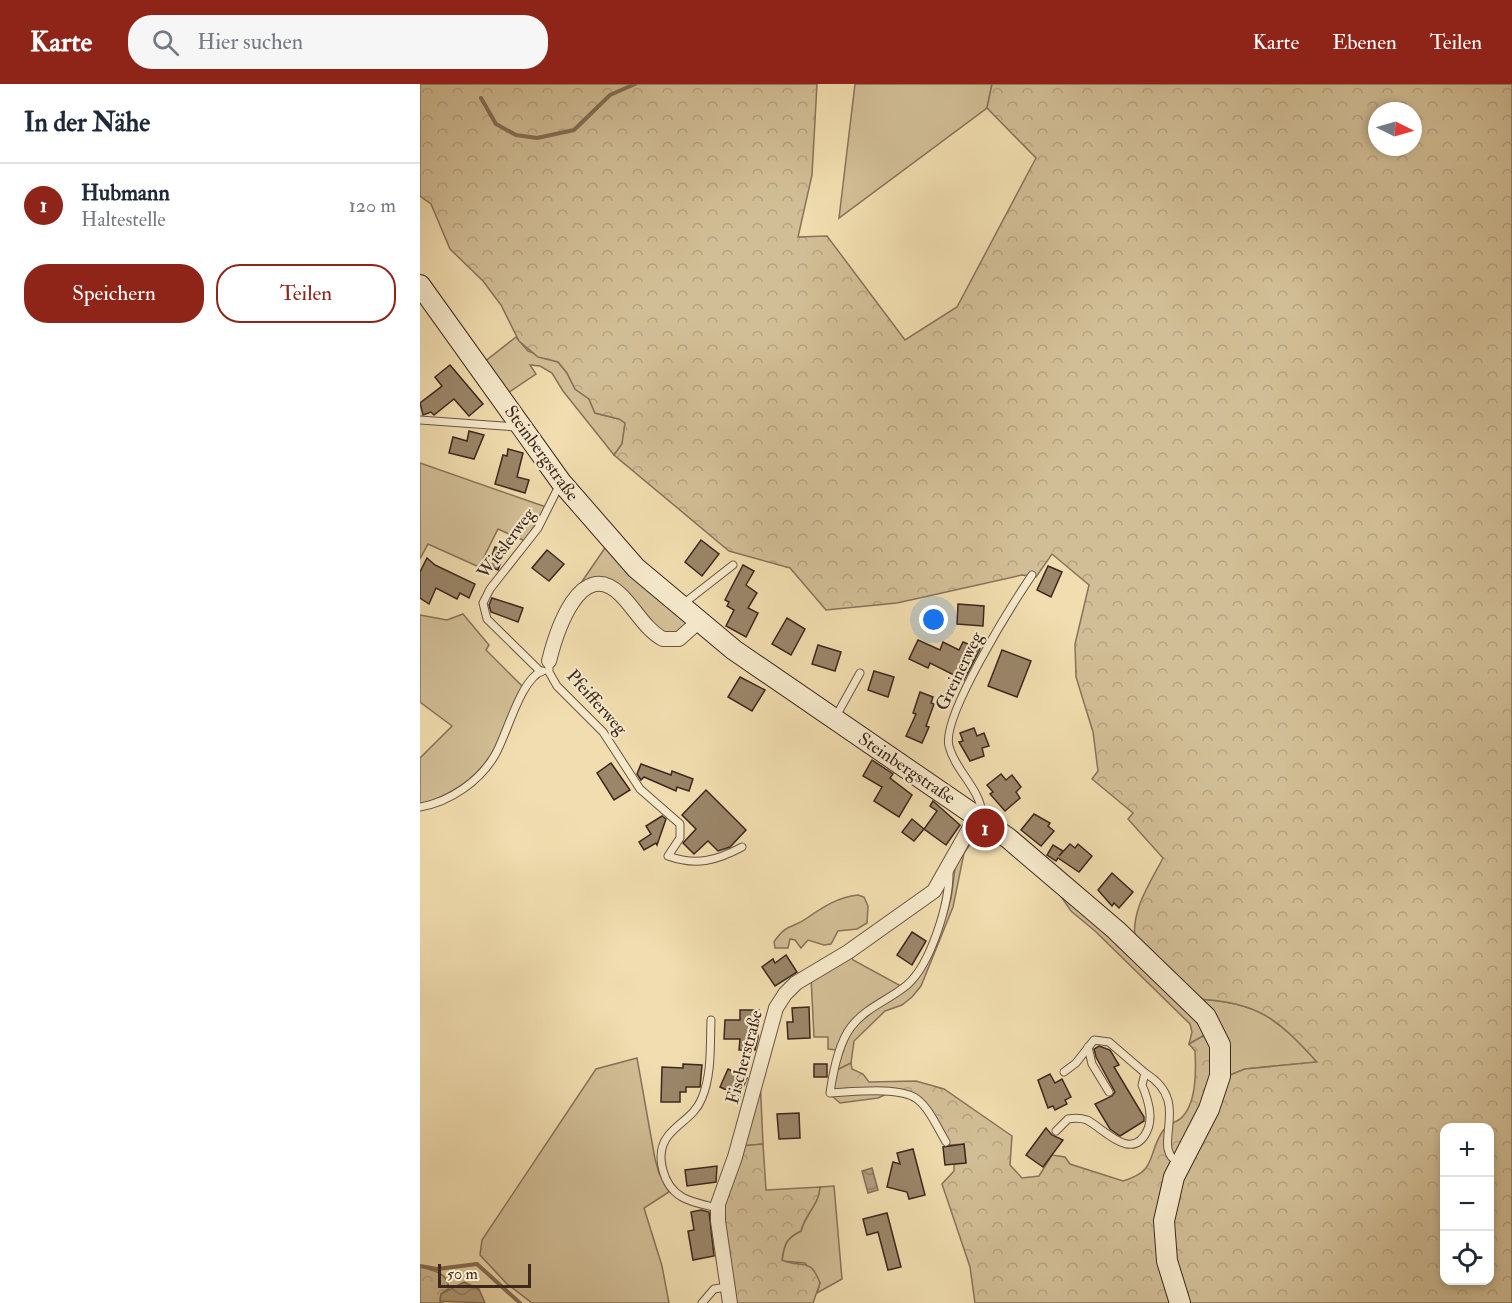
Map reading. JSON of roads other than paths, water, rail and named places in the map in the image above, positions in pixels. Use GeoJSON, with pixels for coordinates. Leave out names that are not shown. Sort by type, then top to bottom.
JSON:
{"type":"FeatureCollection","features":[{"type":"Feature","properties":{"kind":"street","name":"Steinbergstraße"},"geometry":{"type":"LineString","coordinates":[[420,285],[561,482],[628,559],[698,622],[834,719],[1008,838],[1116,930],[1201,1011],[1215,1030],[1221,1052],[1218,1086],[1209,1109],[1180,1163],[1167,1198],[1164,1228],[1167,1261],[1180,1303]]}},
{"type":"Feature","properties":{"kind":"street","name":"Pfeifferweg"},"geometry":{"type":"LineString","coordinates":[[546,668],[558,632],[573,601],[591,585],[616,590],[663,639],[679,639],[698,622]]}},
{"type":"Feature","properties":{"kind":"street","name":"Fischerstraße"},"geometry":{"type":"LineString","coordinates":[[730,1303],[718,1208],[735,1157],[770,1025],[780,1001],[796,983],[927,897],[939,884],[980,817]]}},
{"type":"Feature","properties":{"kind":"lane"},"geometry":{"type":"LineString","coordinates":[[420,420],[522,428]]}},
{"type":"Feature","properties":{"kind":"lane","name":"Wieslerweg"},"geometry":{"type":"LineString","coordinates":[[546,668],[487,619],[483,603],[490,589],[538,528],[561,482]]}},
{"type":"Feature","properties":{"kind":"lane"},"geometry":{"type":"LineString","coordinates":[[680,607],[733,565]]}},
{"type":"Feature","properties":{"kind":"lane","name":"Greinerweg"},"geometry":{"type":"LineString","coordinates":[[980,817],[978,798],[951,752],[948,730],[996,631],[1032,575]]}},
{"type":"Feature","properties":{"kind":"lane"},"geometry":{"type":"LineString","coordinates":[[420,807],[457,793],[484,770],[496,753],[526,687],[546,668]]}},
{"type":"Feature","properties":{"kind":"lane","name":"Pfeifferweg"},"geometry":{"type":"LineString","coordinates":[[546,668],[557,686],[603,732],[640,789],[680,824],[680,838],[668,856],[701,863],[742,847]]}},
{"type":"Feature","properties":{"kind":"lane"},"geometry":{"type":"LineString","coordinates":[[834,719],[860,673]]}},
{"type":"Feature","properties":{"kind":"lane","name":"Fischerstraße"},"geometry":{"type":"LineString","coordinates":[[946,1142],[927,1110],[912,1096],[891,1092],[830,1092],[840,1049],[852,1025],[906,986],[923,963],[948,898],[949,865]]}},
{"type":"Feature","properties":{"kind":"lane"},"geometry":{"type":"LineString","coordinates":[[711,1020],[708,1072],[703,1098],[690,1117],[669,1134],[664,1142],[662,1160],[666,1179],[680,1196],[718,1208]]}},
{"type":"Feature","properties":{"kind":"lane"},"geometry":{"type":"LineString","coordinates":[[1064,1072],[1076,1063],[1088,1047],[1098,1039],[1105,1040],[1145,1073],[1156,1079],[1167,1092],[1170,1114],[1167,1147],[1173,1159],[1180,1163]]}},
{"type":"Feature","properties":{"kind":"lane"},"geometry":{"type":"LineString","coordinates":[[1088,1047],[1092,1064],[1109,1092]]}},
{"type":"Feature","properties":{"kind":"lane"},"geometry":{"type":"LineString","coordinates":[[1056,1131],[1068,1119],[1081,1119],[1116,1141],[1129,1144],[1137,1141],[1145,1135],[1150,1124],[1148,1104],[1142,1085],[1145,1073]]}},
{"type":"Feature","properties":{"kind":"lane"},"geometry":{"type":"LineString","coordinates":[[702,1303],[714,1289],[727,1287]]}},
{"type":"Feature","properties":{"kind":"water"},"geometry":{"type":"Polygon","coordinates":[[[872,1168],[878,1190],[868,1193],[862,1171],[872,1168]]]}},
{"type":"Feature","properties":{"kind":"water"},"geometry":{"type":"Polygon","coordinates":[[[464,1282],[479,1289],[485,1303],[440,1301],[441,1294],[464,1282]]]}},
{"type":"Feature","properties":{"kind":"waterway"},"geometry":{"type":"LineString","coordinates":[[481,98],[496,124],[516,135],[537,138],[574,130],[610,95],[635,84]]}},
{"type":"Feature","properties":{"kind":"waterway"},"geometry":{"type":"LineString","coordinates":[[420,1266],[437,1269],[477,1264],[520,1303]]}},
{"type":"Feature","properties":{"kind":"place","name":"Hubmann"},"geometry":{"type":"Point","coordinates":[985,828]}}]}
